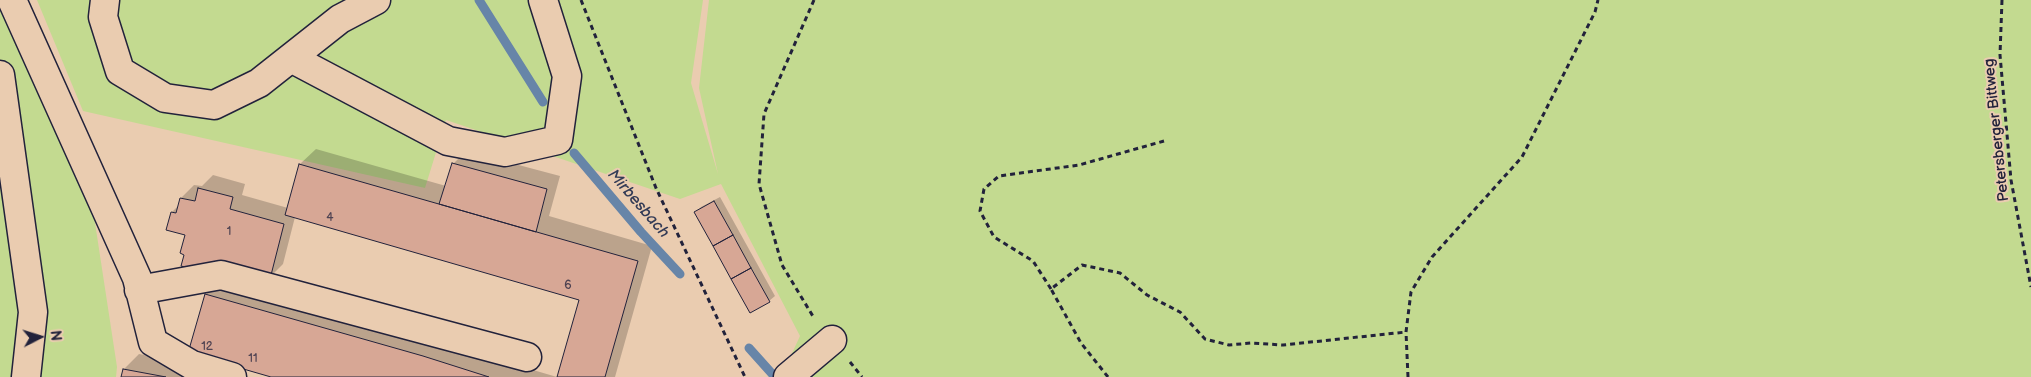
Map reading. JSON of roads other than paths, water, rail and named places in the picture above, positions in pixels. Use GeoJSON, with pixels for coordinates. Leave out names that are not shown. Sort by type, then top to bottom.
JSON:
{"type":"FeatureCollection","features":[{"type":"Feature","properties":{"kind":"lane"},"geometry":{"type":"LineString","coordinates":[[12,0],[136,278],[153,342],[192,365],[232,377]]}},
{"type":"Feature","properties":{"kind":"lane"},"geometry":{"type":"LineString","coordinates":[[105,0],[103,17],[120,71],[165,98],[214,106],[259,83],[340,19],[376,0]]}},
{"type":"Feature","properties":{"kind":"lane"},"geometry":{"type":"LineString","coordinates":[[291,58],[448,141],[506,152],[558,140],[567,76],[543,0]]}},
{"type":"Feature","properties":{"kind":"lane"},"geometry":{"type":"LineString","coordinates":[[0,75],[33,312],[26,377]]}},
{"type":"Feature","properties":{"kind":"lane"},"geometry":{"type":"LineString","coordinates":[[140,290],[221,275],[527,356]]}},
{"type":"Feature","properties":{"kind":"lane"},"geometry":{"type":"LineString","coordinates":[[788,377],[832,340]]}},
{"type":"Feature","properties":{"kind":"waterway","name":"Mirbesbach"},"geometry":{"type":"LineString","coordinates":[[479,0],[543,102]]}},
{"type":"Feature","properties":{"kind":"waterway","name":"Mirbesbach"},"geometry":{"type":"LineString","coordinates":[[574,153],[641,232],[680,274]]}},
{"type":"Feature","properties":{"kind":"waterway","name":"Mirbesbach"},"geometry":{"type":"LineString","coordinates":[[749,348],[775,377]]}}]}
